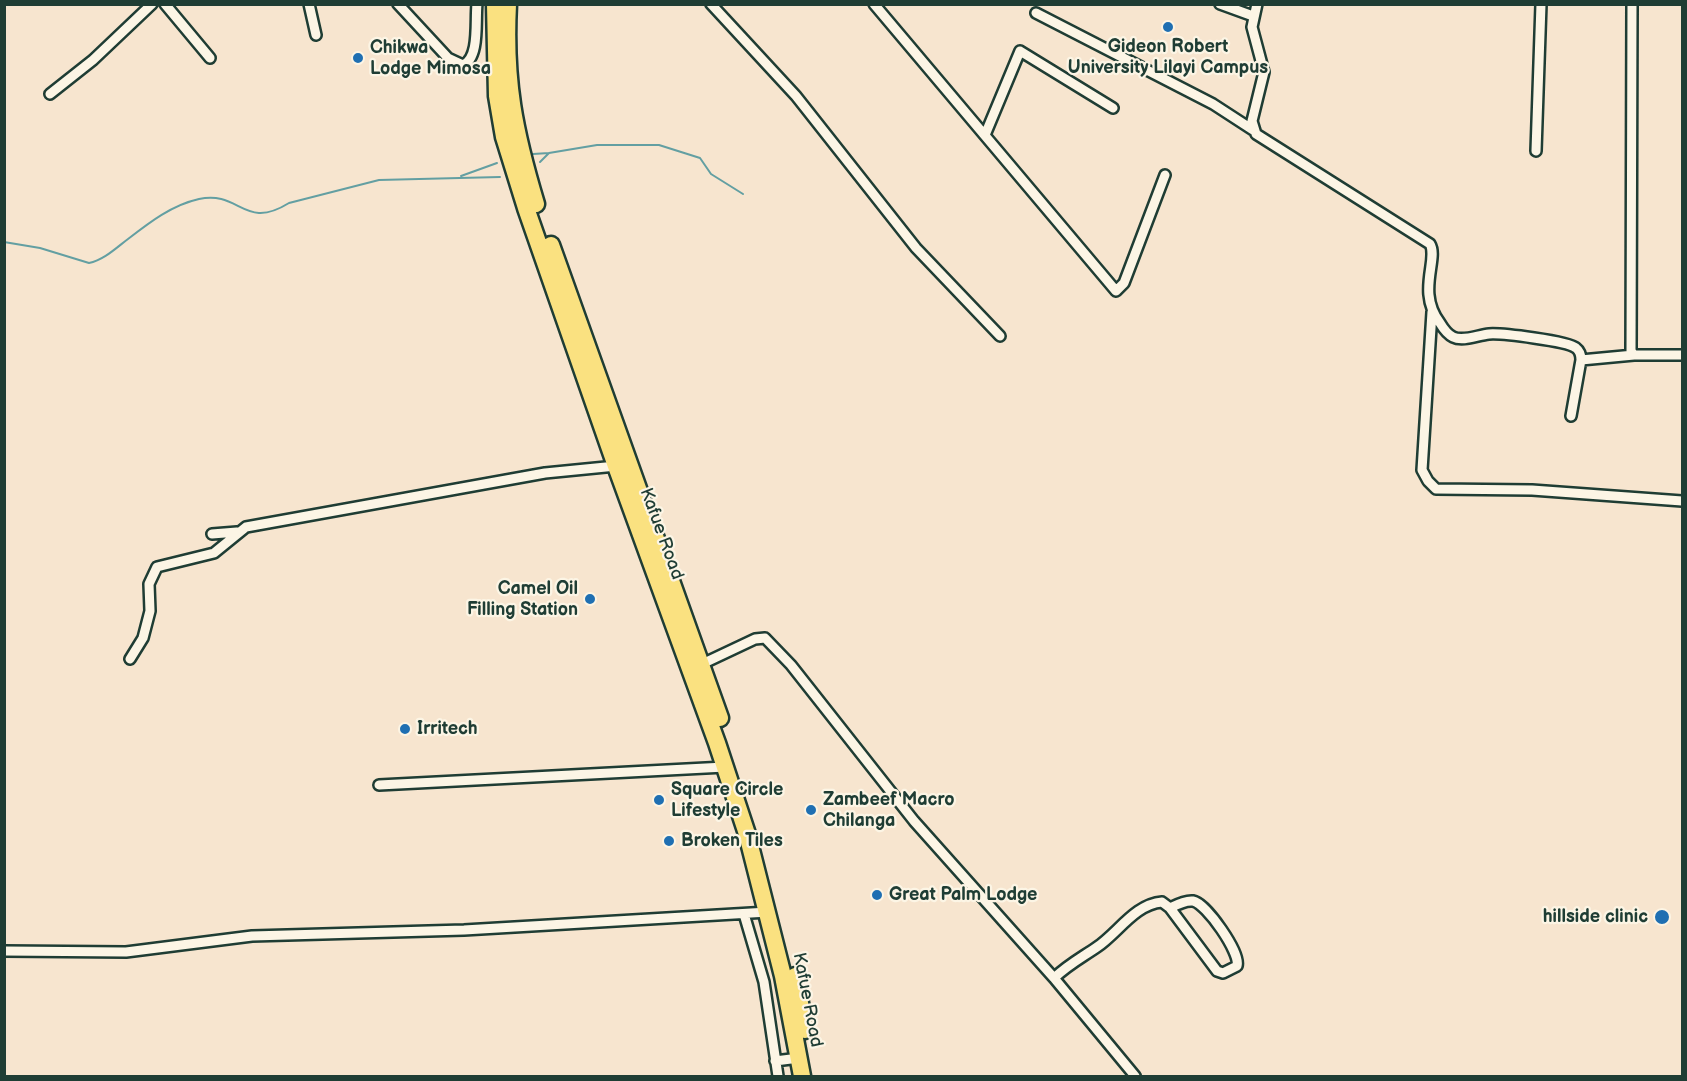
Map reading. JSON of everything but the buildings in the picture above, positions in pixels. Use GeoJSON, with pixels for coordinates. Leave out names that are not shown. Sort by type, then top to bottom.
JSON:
{"type":"FeatureCollection","features":[{"type":"Feature","properties":{"kind":"highway","name":"Kafue Road"},"geometry":{"type":"LineString","coordinates":[[495,4],[497,96],[504,137],[616,466],[725,767],[768,912],[801,1077]]}},
{"type":"Feature","properties":{"kind":"highway","name":"Kafue Road"},"geometry":{"type":"LineString","coordinates":[[508,4],[507,74],[521,154],[584,340],[702,664],[751,811],[801,1003],[812,1077]]}},
{"type":"Feature","properties":{"kind":"street"},"geometry":{"type":"LineString","coordinates":[[50,94],[93,60],[152,4]]}},
{"type":"Feature","properties":{"kind":"street"},"geometry":{"type":"LineString","coordinates":[[165,4],[210,58]]}},
{"type":"Feature","properties":{"kind":"street"},"geometry":{"type":"LineString","coordinates":[[309,4],[316,34]]}},
{"type":"Feature","properties":{"kind":"street"},"geometry":{"type":"LineString","coordinates":[[398,4],[448,58],[463,65],[469,62],[473,54],[477,4]]}},
{"type":"Feature","properties":{"kind":"street"},"geometry":{"type":"LineString","coordinates":[[711,4],[796,96],[916,248],[1000,336]]}},
{"type":"Feature","properties":{"kind":"street"},"geometry":{"type":"LineString","coordinates":[[874,4],[1116,291],[1124,283],[1165,175]]}},
{"type":"Feature","properties":{"kind":"street"},"geometry":{"type":"LineString","coordinates":[[1220,4],[1253,16]]}},
{"type":"Feature","properties":{"kind":"street"},"geometry":{"type":"LineString","coordinates":[[1253,130],[1252,120],[1264,72],[1253,35],[1253,16],[1257,4]]}},
{"type":"Feature","properties":{"kind":"street"},"geometry":{"type":"LineString","coordinates":[[1536,151],[1539,117],[1541,4]]}},
{"type":"Feature","properties":{"kind":"street"},"geometry":{"type":"LineString","coordinates":[[1632,4],[1631,351],[1634,355]]}},
{"type":"Feature","properties":{"kind":"street"},"geometry":{"type":"LineString","coordinates":[[1036,13],[1213,104],[1253,130],[1263,141],[1391,217],[1431,245],[1427,279],[1432,311],[1422,470],[1428,482],[1436,489],[1532,490],[1683,501]]}},
{"type":"Feature","properties":{"kind":"street"},"geometry":{"type":"LineString","coordinates":[[985,135],[1020,51],[1113,108]]}},
{"type":"Feature","properties":{"kind":"street"},"geometry":{"type":"LineString","coordinates":[[1432,311],[1454,338],[1495,334],[1562,342],[1578,350],[1581,360],[1571,416]]}},
{"type":"Feature","properties":{"kind":"street"},"geometry":{"type":"LineString","coordinates":[[1581,360],[1634,355],[1683,355]]}},
{"type":"Feature","properties":{"kind":"street"},"geometry":{"type":"LineString","coordinates":[[130,659],[143,638],[150,611],[149,584],[157,567],[214,553],[237,532],[250,526],[408,500],[535,475],[616,466]]}},
{"type":"Feature","properties":{"kind":"street"},"geometry":{"type":"LineString","coordinates":[[212,534],[237,532]]}},
{"type":"Feature","properties":{"kind":"street"},"geometry":{"type":"LineString","coordinates":[[702,664],[723,657],[755,639],[765,638],[791,665],[914,821],[1054,978],[1135,1077]]}},
{"type":"Feature","properties":{"kind":"street"},"geometry":{"type":"LineString","coordinates":[[380,785],[725,767]]}},
{"type":"Feature","properties":{"kind":"street"},"geometry":{"type":"LineString","coordinates":[[1054,978],[1070,962],[1099,946],[1148,905],[1162,902],[1170,908],[1217,971],[1223,973],[1237,966],[1237,954],[1234,947],[1200,903],[1188,900],[1170,908]]}},
{"type":"Feature","properties":{"kind":"street"},"geometry":{"type":"LineString","coordinates":[[4,951],[135,951],[252,936],[476,929],[768,912]]}},
{"type":"Feature","properties":{"kind":"street"},"geometry":{"type":"LineString","coordinates":[[744,914],[764,982],[778,1077]]}},
{"type":"Feature","properties":{"kind":"street"},"geometry":{"type":"LineString","coordinates":[[775,1061],[799,1058]]}},
{"type":"Feature","properties":{"kind":"waterway"},"geometry":{"type":"LineString","coordinates":[[540,162],[549,153],[597,145],[659,145],[700,158],[711,174],[743,194]]}},
{"type":"Feature","properties":{"kind":"waterway"},"geometry":{"type":"LineString","coordinates":[[533,154],[549,153]]}},
{"type":"Feature","properties":{"kind":"waterway"},"geometry":{"type":"LineString","coordinates":[[461,176],[497,163]]}},
{"type":"Feature","properties":{"kind":"waterway"},"geometry":{"type":"LineString","coordinates":[[4,242],[40,248],[89,263],[110,253],[162,215],[180,205],[199,199],[224,200],[252,212],[262,213],[289,203],[379,180],[500,177]]}},
{"type":"Feature","properties":{"kind":"place","name":"Gideon Robert University Lilayi Campus"},"geometry":{"type":"Point","coordinates":[1168,27]}},
{"type":"Feature","properties":{"kind":"place","name":"Chikwa Lodge Mimosa"},"geometry":{"type":"Point","coordinates":[358,58]}},
{"type":"Feature","properties":{"kind":"place","name":"Camel Oil Filling Station"},"geometry":{"type":"Point","coordinates":[590,599]}},
{"type":"Feature","properties":{"kind":"place","name":"Irritech"},"geometry":{"type":"Point","coordinates":[405,729]}},
{"type":"Feature","properties":{"kind":"place","name":"Square Circle Lifestyle"},"geometry":{"type":"Point","coordinates":[659,800]}},
{"type":"Feature","properties":{"kind":"place","name":"Zambeef Macro Chilanga"},"geometry":{"type":"Point","coordinates":[811,810]}},
{"type":"Feature","properties":{"kind":"place","name":"Broken Tiles"},"geometry":{"type":"Point","coordinates":[669,841]}},
{"type":"Feature","properties":{"kind":"place","name":"Great Palm Lodge"},"geometry":{"type":"Point","coordinates":[877,895]}},
{"type":"Feature","properties":{"kind":"place","name":"hillside clinic"},"geometry":{"type":"Point","coordinates":[1662,917]}}]}
